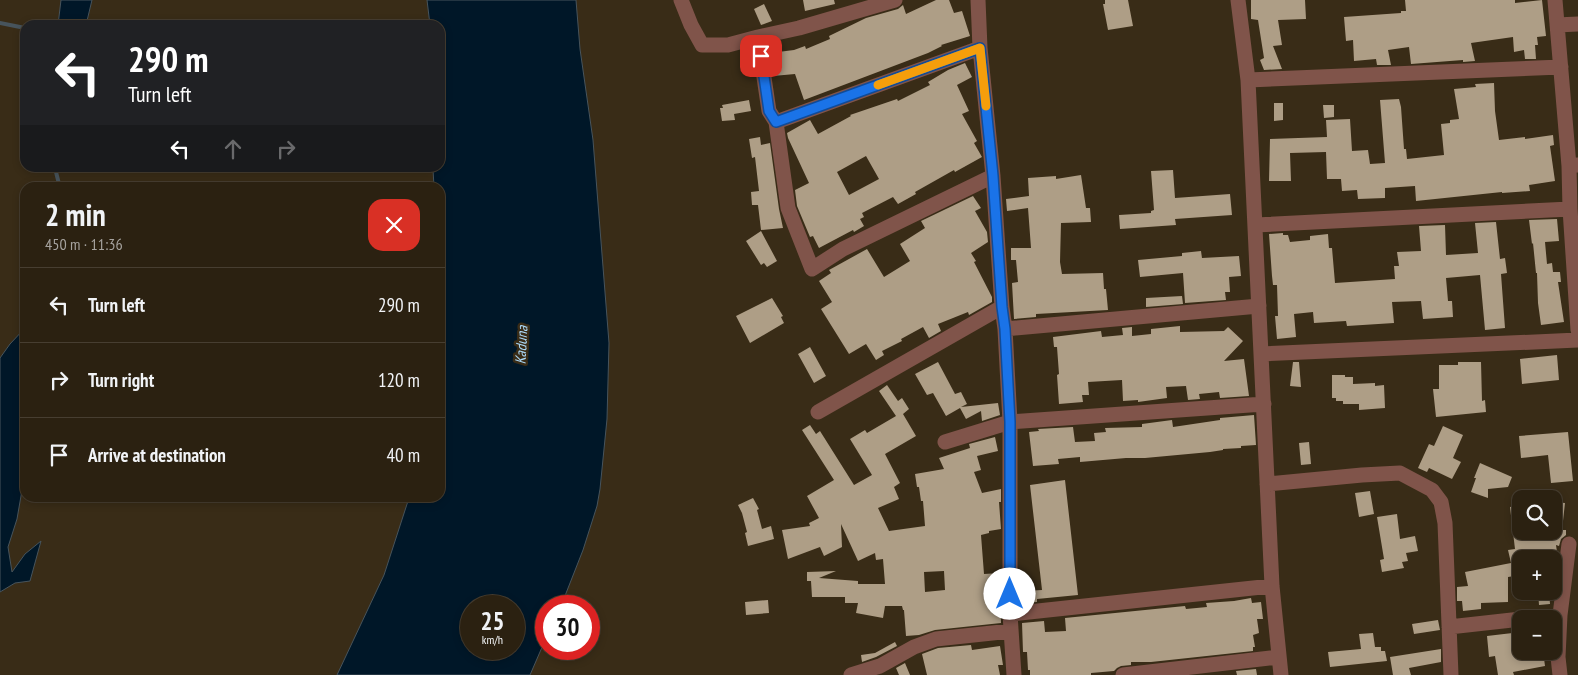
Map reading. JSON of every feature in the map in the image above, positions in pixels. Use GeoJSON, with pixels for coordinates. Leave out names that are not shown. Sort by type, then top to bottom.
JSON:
{"type":"FeatureCollection","features":[{"type":"Feature","properties":{"kind":"street"},"geometry":{"type":"LineString","coordinates":[[681,0],[691,25],[702,45],[728,44],[798,28],[894,0]]}},
{"type":"Feature","properties":{"kind":"street"},"geometry":{"type":"LineString","coordinates":[[978,0],[980,48],[993,176],[1005,329],[1010,422],[1010,614],[1014,675]]}},
{"type":"Feature","properties":{"kind":"street"},"geometry":{"type":"LineString","coordinates":[[1238,0],[1248,80],[1272,586],[1281,675]]}},
{"type":"Feature","properties":{"kind":"street"},"geometry":{"type":"LineString","coordinates":[[1555,0],[1560,67],[1574,165],[1570,209],[1578,330]]}},
{"type":"Feature","properties":{"kind":"street"},"geometry":{"type":"LineString","coordinates":[[1557,25],[1578,24]]}},
{"type":"Feature","properties":{"kind":"street"},"geometry":{"type":"LineString","coordinates":[[758,37],[769,111],[776,122],[788,208],[812,269],[843,249],[993,176]]}},
{"type":"Feature","properties":{"kind":"street"},"geometry":{"type":"LineString","coordinates":[[776,122],[980,48]]}},
{"type":"Feature","properties":{"kind":"street"},"geometry":{"type":"LineString","coordinates":[[1248,80],[1560,67]]}},
{"type":"Feature","properties":{"kind":"street"},"geometry":{"type":"LineString","coordinates":[[1255,225],[1570,209]]}},
{"type":"Feature","properties":{"kind":"street"},"geometry":{"type":"LineString","coordinates":[[1005,329],[1259,306]]}},
{"type":"Feature","properties":{"kind":"street"},"geometry":{"type":"LineString","coordinates":[[818,412],[1002,307]]}},
{"type":"Feature","properties":{"kind":"street"},"geometry":{"type":"LineString","coordinates":[[1261,354],[1578,340]]}},
{"type":"Feature","properties":{"kind":"street"},"geometry":{"type":"LineString","coordinates":[[945,442],[1010,422],[1264,404]]}},
{"type":"Feature","properties":{"kind":"street"},"geometry":{"type":"LineString","coordinates":[[1267,484],[1362,475],[1400,474],[1432,490],[1441,502],[1445,522],[1451,675]]}},
{"type":"Feature","properties":{"kind":"street"},"geometry":{"type":"LineString","coordinates":[[1561,610],[1569,544]]}},
{"type":"Feature","properties":{"kind":"street"},"geometry":{"type":"LineString","coordinates":[[1010,614],[1272,586]]}},
{"type":"Feature","properties":{"kind":"street"},"geometry":{"type":"LineString","coordinates":[[1449,627],[1512,620]]}},
{"type":"Feature","properties":{"kind":"street"},"geometry":{"type":"LineString","coordinates":[[851,675],[880,666],[914,647],[936,639],[1011,631]]}},
{"type":"Feature","properties":{"kind":"street"},"geometry":{"type":"LineString","coordinates":[[1124,675],[1280,657]]}},
{"type":"Feature","properties":{"kind":"street"},"geometry":{"type":"LineString","coordinates":[[1558,660],[1560,675]]}},
{"type":"Feature","properties":{"kind":"water"},"geometry":{"type":"Polygon","coordinates":[[[61,0],[92,0],[87,20],[59,20],[61,0]]]}},
{"type":"Feature","properties":{"kind":"water","name":"Kaduna"},"geometry":{"type":"Polygon","coordinates":[[[427,0],[576,0],[580,49],[593,140],[609,343],[607,419],[600,489],[597,506],[583,550],[565,595],[535,595],[536,660],[530,675],[337,675],[384,575],[408,502],[445,502],[445,182],[434,182],[433,172],[445,172],[445,20],[429,20],[427,0]]]}},
{"type":"Feature","properties":{"kind":"water"},"geometry":{"type":"Polygon","coordinates":[[[20,333],[20,502],[17,519],[8,547],[12,572],[25,554],[41,541],[30,581],[15,583],[0,592],[0,358],[20,333]]]}},
{"type":"Feature","properties":{"kind":"building"},"geometry":{"type":"Polygon","coordinates":[[[803,0],[834,0],[835,4],[805,11],[803,0]]]}},
{"type":"Feature","properties":{"kind":"building"},"geometry":{"type":"Polygon","coordinates":[[[936,0],[949,0],[954,13],[962,11],[970,36],[941,45],[928,53],[804,100],[795,74],[773,76],[770,53],[794,50],[805,46],[806,49],[830,39],[829,36],[866,18],[898,9],[903,5],[906,14],[936,0]]]}},
{"type":"Feature","properties":{"kind":"building"},"geometry":{"type":"Polygon","coordinates":[[[1105,0],[1128,0],[1133,26],[1108,30],[1103,4],[1105,4],[1105,0]]]}},
{"type":"Feature","properties":{"kind":"building"},"geometry":{"type":"Polygon","coordinates":[[[1251,0],[1305,0],[1306,19],[1278,20],[1282,45],[1273,46],[1282,69],[1264,70],[1260,60],[1264,58],[1258,20],[1251,19],[1251,0]]]}},
{"type":"Feature","properties":{"kind":"building"},"geometry":{"type":"Polygon","coordinates":[[[1405,0],[1515,0],[1515,3],[1542,0],[1546,36],[1537,37],[1538,45],[1535,45],[1536,59],[1525,59],[1524,50],[1514,52],[1513,37],[1471,43],[1475,61],[1463,62],[1463,60],[1411,64],[1409,47],[1388,50],[1391,65],[1377,65],[1376,59],[1354,61],[1353,40],[1346,41],[1344,17],[1401,13],[1401,11],[1406,11],[1405,0]]]}},
{"type":"Feature","properties":{"kind":"building"},"geometry":{"type":"Polygon","coordinates":[[[764,4],[772,21],[761,25],[754,9],[764,4]]]}},
{"type":"Feature","properties":{"kind":"building"},"geometry":{"type":"Polygon","coordinates":[[[965,63],[972,77],[957,85],[969,111],[962,114],[977,141],[974,143],[982,157],[955,172],[954,170],[898,204],[893,197],[862,213],[864,217],[860,219],[864,226],[819,248],[813,236],[810,237],[797,206],[795,190],[809,183],[787,133],[810,120],[818,134],[850,115],[897,99],[898,101],[930,85],[928,82],[948,70],[965,63]],[[866,156],[837,172],[849,195],[879,179],[866,156]]]}},
{"type":"Feature","properties":{"kind":"building"},"geometry":{"type":"Polygon","coordinates":[[[1494,83],[1499,140],[1553,135],[1554,145],[1550,146],[1555,181],[1529,185],[1530,191],[1416,201],[1415,186],[1385,188],[1385,198],[1358,199],[1357,190],[1342,191],[1341,179],[1327,179],[1326,152],[1290,153],[1291,181],[1269,181],[1270,139],[1327,137],[1326,120],[1350,119],[1352,151],[1368,150],[1370,164],[1385,163],[1380,100],[1399,99],[1404,149],[1406,149],[1407,159],[1444,155],[1441,124],[1459,119],[1454,89],[1476,87],[1475,84],[1494,83]]]}},
{"type":"Feature","properties":{"kind":"building"},"geometry":{"type":"Polygon","coordinates":[[[749,100],[751,111],[734,114],[735,120],[722,121],[720,108],[723,108],[722,105],[749,100]]]}},
{"type":"Feature","properties":{"kind":"building"},"geometry":{"type":"Polygon","coordinates":[[[1274,103],[1283,103],[1283,120],[1274,121],[1274,103]]]}},
{"type":"Feature","properties":{"kind":"building"},"geometry":{"type":"Polygon","coordinates":[[[1323,105],[1334,105],[1334,117],[1324,118],[1323,105]]]}},
{"type":"Feature","properties":{"kind":"building"},"geometry":{"type":"Polygon","coordinates":[[[760,137],[761,145],[770,143],[783,228],[761,230],[758,205],[752,205],[751,192],[759,191],[755,157],[752,158],[749,139],[760,137]]]}},
{"type":"Feature","properties":{"kind":"building"},"geometry":{"type":"Polygon","coordinates":[[[1173,170],[1175,198],[1230,194],[1232,215],[1175,219],[1176,225],[1120,229],[1119,215],[1151,213],[1154,210],[1151,171],[1173,170]]]}},
{"type":"Feature","properties":{"kind":"building"},"geometry":{"type":"Polygon","coordinates":[[[1081,175],[1086,208],[1090,208],[1091,222],[1061,223],[1060,262],[1062,274],[1103,273],[1108,310],[1036,314],[1036,317],[1014,319],[1012,283],[1018,282],[1016,260],[1011,260],[1011,248],[1031,248],[1028,208],[1007,211],[1006,199],[1029,196],[1028,178],[1056,176],[1056,179],[1081,175]]]}},
{"type":"Feature","properties":{"kind":"building"},"geometry":{"type":"Polygon","coordinates":[[[973,196],[981,208],[975,211],[987,232],[988,242],[971,253],[992,297],[992,302],[969,315],[968,312],[938,324],[941,331],[929,338],[923,327],[882,351],[884,355],[876,360],[866,344],[849,354],[821,309],[832,302],[819,281],[831,273],[829,270],[867,249],[884,277],[910,261],[900,244],[925,228],[921,221],[973,196]]]}},
{"type":"Feature","properties":{"kind":"building"},"geometry":{"type":"Polygon","coordinates":[[[1557,219],[1559,241],[1545,242],[1547,264],[1552,263],[1553,272],[1560,272],[1561,282],[1558,282],[1564,322],[1541,325],[1537,273],[1529,220],[1557,219]]]}},
{"type":"Feature","properties":{"kind":"building"},"geometry":{"type":"Polygon","coordinates":[[[1496,222],[1500,259],[1505,258],[1507,273],[1501,274],[1505,328],[1485,330],[1480,275],[1446,278],[1448,301],[1452,301],[1453,317],[1423,319],[1421,301],[1392,302],[1394,323],[1347,326],[1346,321],[1314,323],[1313,312],[1294,314],[1296,337],[1277,339],[1275,316],[1278,316],[1277,285],[1273,285],[1269,234],[1283,233],[1283,235],[1288,235],[1290,242],[1310,240],[1310,236],[1328,234],[1329,248],[1332,248],[1335,283],[1395,279],[1394,266],[1399,266],[1397,252],[1421,251],[1419,226],[1445,225],[1446,255],[1478,253],[1475,223],[1496,222]]]}},
{"type":"Feature","properties":{"kind":"building"},"geometry":{"type":"Polygon","coordinates":[[[761,231],[777,261],[767,267],[764,263],[761,265],[746,241],[761,231]]]}},
{"type":"Feature","properties":{"kind":"building"},"geometry":{"type":"Polygon","coordinates":[[[1201,251],[1202,258],[1239,256],[1241,276],[1229,277],[1230,292],[1225,292],[1226,300],[1185,303],[1183,273],[1140,277],[1138,260],[1182,256],[1182,253],[1201,251]]]}},
{"type":"Feature","properties":{"kind":"building"},"geometry":{"type":"Polygon","coordinates":[[[1182,296],[1183,304],[1146,307],[1146,298],[1182,296]]]}},
{"type":"Feature","properties":{"kind":"building"},"geometry":{"type":"Polygon","coordinates":[[[772,298],[783,316],[781,317],[784,323],[750,343],[736,316],[772,298]]]}},
{"type":"Feature","properties":{"kind":"building"},"geometry":{"type":"Polygon","coordinates":[[[1180,326],[1180,332],[1224,331],[1228,327],[1243,341],[1224,361],[1244,359],[1249,396],[1220,398],[1219,392],[1199,394],[1200,399],[1188,400],[1186,386],[1166,387],[1167,398],[1138,402],[1138,400],[1123,401],[1122,380],[1088,382],[1089,395],[1082,395],[1083,402],[1059,404],[1057,347],[1054,347],[1053,337],[1101,331],[1102,337],[1123,335],[1122,328],[1132,327],[1132,336],[1151,334],[1151,329],[1180,326]]]}},
{"type":"Feature","properties":{"kind":"building"},"geometry":{"type":"Polygon","coordinates":[[[810,347],[826,376],[814,383],[798,354],[810,347]]]}},
{"type":"Feature","properties":{"kind":"building"},"geometry":{"type":"Polygon","coordinates":[[[1557,355],[1559,380],[1522,384],[1520,359],[1557,355]]]}},
{"type":"Feature","properties":{"kind":"building"},"geometry":{"type":"Polygon","coordinates":[[[938,362],[955,394],[961,392],[967,404],[961,407],[998,403],[1000,415],[982,421],[981,411],[966,419],[960,408],[946,416],[933,393],[927,395],[915,374],[938,362]]]}},
{"type":"Feature","properties":{"kind":"building"},"geometry":{"type":"Polygon","coordinates":[[[1293,362],[1299,362],[1301,387],[1290,386],[1293,362]]]}},
{"type":"Feature","properties":{"kind":"building"},"geometry":{"type":"Polygon","coordinates":[[[1458,362],[1481,362],[1482,401],[1485,400],[1486,412],[1436,417],[1433,389],[1439,389],[1439,365],[1458,365],[1458,362]]]}},
{"type":"Feature","properties":{"kind":"building"},"geometry":{"type":"Polygon","coordinates":[[[1332,375],[1353,377],[1353,384],[1375,383],[1375,386],[1384,385],[1385,408],[1359,410],[1359,404],[1343,404],[1343,401],[1336,401],[1336,398],[1332,398],[1332,375]]]}},
{"type":"Feature","properties":{"kind":"building"},"geometry":{"type":"Polygon","coordinates":[[[887,385],[898,401],[902,398],[909,409],[903,414],[916,436],[885,454],[900,483],[894,487],[899,499],[878,508],[889,531],[925,526],[923,501],[921,501],[915,474],[944,469],[939,458],[970,448],[969,444],[995,437],[998,451],[977,456],[981,470],[974,472],[982,493],[1001,489],[1001,502],[999,502],[1001,529],[989,531],[989,533],[981,535],[984,574],[1000,573],[1001,623],[935,630],[919,635],[906,636],[902,606],[885,606],[883,618],[856,613],[858,603],[845,603],[845,597],[812,597],[811,581],[807,581],[807,572],[836,571],[819,578],[858,581],[858,584],[885,584],[883,559],[876,560],[875,553],[858,561],[841,524],[842,547],[824,556],[820,547],[788,559],[782,530],[810,526],[809,523],[819,518],[807,496],[834,480],[802,430],[810,425],[816,434],[820,431],[854,485],[872,475],[850,439],[865,430],[867,433],[896,416],[879,391],[887,385]],[[944,571],[924,572],[925,592],[945,590],[944,571]]]}},
{"type":"Feature","properties":{"kind":"building"},"geometry":{"type":"Polygon","coordinates":[[[1254,415],[1256,445],[1210,452],[1145,458],[1080,462],[1080,457],[1058,459],[1059,464],[1033,466],[1029,432],[1039,431],[1038,429],[1073,427],[1075,442],[1095,441],[1094,433],[1106,432],[1105,428],[1142,427],[1142,424],[1172,420],[1173,427],[1220,420],[1220,418],[1254,415]]]}},
{"type":"Feature","properties":{"kind":"building"},"geometry":{"type":"Polygon","coordinates":[[[1443,426],[1463,435],[1453,458],[1461,462],[1452,479],[1429,468],[1427,472],[1418,468],[1429,444],[1434,446],[1443,426]]]}},
{"type":"Feature","properties":{"kind":"building"},"geometry":{"type":"Polygon","coordinates":[[[1568,432],[1573,481],[1551,483],[1548,455],[1521,458],[1519,436],[1568,432]]]}},
{"type":"Feature","properties":{"kind":"building"},"geometry":{"type":"Polygon","coordinates":[[[1309,442],[1311,464],[1301,465],[1299,443],[1309,442]]]}},
{"type":"Feature","properties":{"kind":"building"},"geometry":{"type":"Polygon","coordinates":[[[1480,463],[1512,477],[1508,487],[1488,489],[1488,498],[1471,492],[1480,463]]]}},
{"type":"Feature","properties":{"kind":"building"},"geometry":{"type":"Polygon","coordinates":[[[1065,480],[1078,595],[1037,599],[1037,602],[1026,603],[1025,591],[1042,590],[1030,485],[1065,480]]]}},
{"type":"Feature","properties":{"kind":"building"},"geometry":{"type":"Polygon","coordinates":[[[1370,491],[1374,514],[1359,517],[1355,493],[1370,491]]]}},
{"type":"Feature","properties":{"kind":"building"},"geometry":{"type":"Polygon","coordinates":[[[753,498],[759,509],[757,510],[762,529],[771,526],[774,539],[748,546],[745,533],[747,532],[738,505],[753,498]]]}},
{"type":"Feature","properties":{"kind":"building"},"geometry":{"type":"Polygon","coordinates":[[[1562,503],[1565,503],[1562,530],[1562,503]]]}},
{"type":"Feature","properties":{"kind":"building"},"geometry":{"type":"Polygon","coordinates":[[[1510,507],[1512,507],[1512,524],[1510,507]]]}},
{"type":"Feature","properties":{"kind":"building"},"geometry":{"type":"Polygon","coordinates":[[[1397,514],[1400,539],[1415,536],[1418,551],[1406,553],[1408,561],[1402,562],[1404,568],[1382,572],[1380,560],[1384,559],[1377,517],[1397,514]]]}},
{"type":"Feature","properties":{"kind":"building"},"geometry":{"type":"Polygon","coordinates":[[[1562,530],[1566,530],[1566,535],[1562,538],[1562,530]]]}},
{"type":"Feature","properties":{"kind":"building"},"geometry":{"type":"Polygon","coordinates":[[[1514,540],[1561,540],[1559,546],[1556,545],[1557,550],[1512,550],[1512,576],[1508,577],[1508,602],[1481,603],[1481,609],[1463,611],[1462,601],[1457,601],[1457,587],[1468,586],[1465,572],[1511,563],[1508,550],[1515,549],[1514,540]]]}},
{"type":"Feature","properties":{"kind":"building"},"geometry":{"type":"Polygon","coordinates":[[[1251,598],[1252,603],[1261,602],[1263,619],[1257,619],[1259,633],[1253,635],[1255,647],[1253,647],[1253,651],[1151,662],[1131,662],[1131,665],[1121,666],[1114,671],[1091,673],[1091,675],[1030,675],[1030,670],[1028,670],[1027,652],[1023,652],[1022,623],[1044,621],[1045,632],[1066,631],[1065,618],[1185,606],[1186,609],[1207,607],[1206,603],[1251,598]]]}},
{"type":"Feature","properties":{"kind":"building"},"geometry":{"type":"Polygon","coordinates":[[[768,600],[769,613],[746,615],[745,602],[768,600]]]}},
{"type":"Feature","properties":{"kind":"building"},"geometry":{"type":"Polygon","coordinates":[[[1539,600],[1550,600],[1550,604],[1539,605],[1539,600]]]}},
{"type":"Feature","properties":{"kind":"building"},"geometry":{"type":"Polygon","coordinates":[[[1438,620],[1440,630],[1414,634],[1412,624],[1438,620]]]}},
{"type":"Feature","properties":{"kind":"building"},"geometry":{"type":"Polygon","coordinates":[[[1373,633],[1375,647],[1381,647],[1381,651],[1385,651],[1387,661],[1330,667],[1328,652],[1361,649],[1359,634],[1373,633]]]}},
{"type":"Feature","properties":{"kind":"building"},"geometry":{"type":"Polygon","coordinates":[[[1512,633],[1512,660],[1544,660],[1545,666],[1513,672],[1514,675],[1498,675],[1495,656],[1489,657],[1487,636],[1512,633]]]}},
{"type":"Feature","properties":{"kind":"building"},"geometry":{"type":"Polygon","coordinates":[[[895,642],[897,646],[862,662],[861,655],[875,653],[895,642]]]}},
{"type":"Feature","properties":{"kind":"building"},"geometry":{"type":"Polygon","coordinates":[[[971,645],[972,650],[1000,646],[1003,665],[998,665],[1000,675],[927,675],[922,654],[938,648],[971,645]]]}},
{"type":"Feature","properties":{"kind":"building"},"geometry":{"type":"Polygon","coordinates":[[[1441,649],[1441,662],[1409,668],[1411,675],[1393,675],[1390,657],[1441,649]]]}},
{"type":"Feature","properties":{"kind":"building"},"geometry":{"type":"Polygon","coordinates":[[[905,663],[910,675],[899,675],[896,668],[905,663]]]}},
{"type":"Feature","properties":{"kind":"building"},"geometry":{"type":"Polygon","coordinates":[[[1256,669],[1257,675],[1237,675],[1236,671],[1256,669]]]}},
{"type":"Feature","properties":{"kind":"waterway"},"geometry":{"type":"LineString","coordinates":[[0,23],[20,27]]}},
{"type":"Feature","properties":{"kind":"waterway"},"geometry":{"type":"LineString","coordinates":[[56,172],[58,182]]}},
{"type":"Feature","properties":{"kind":"slow traffic"},"geometry":{"type":"LineString","coordinates":[[878,85],[980,48],[986,106]]}},
{"type":"Feature","properties":{"kind":"route"},"geometry":{"type":"LineString","coordinates":[[761,56],[769,111],[776,122],[980,48],[993,176],[1005,329],[1010,422],[1010,594]]}}]}
